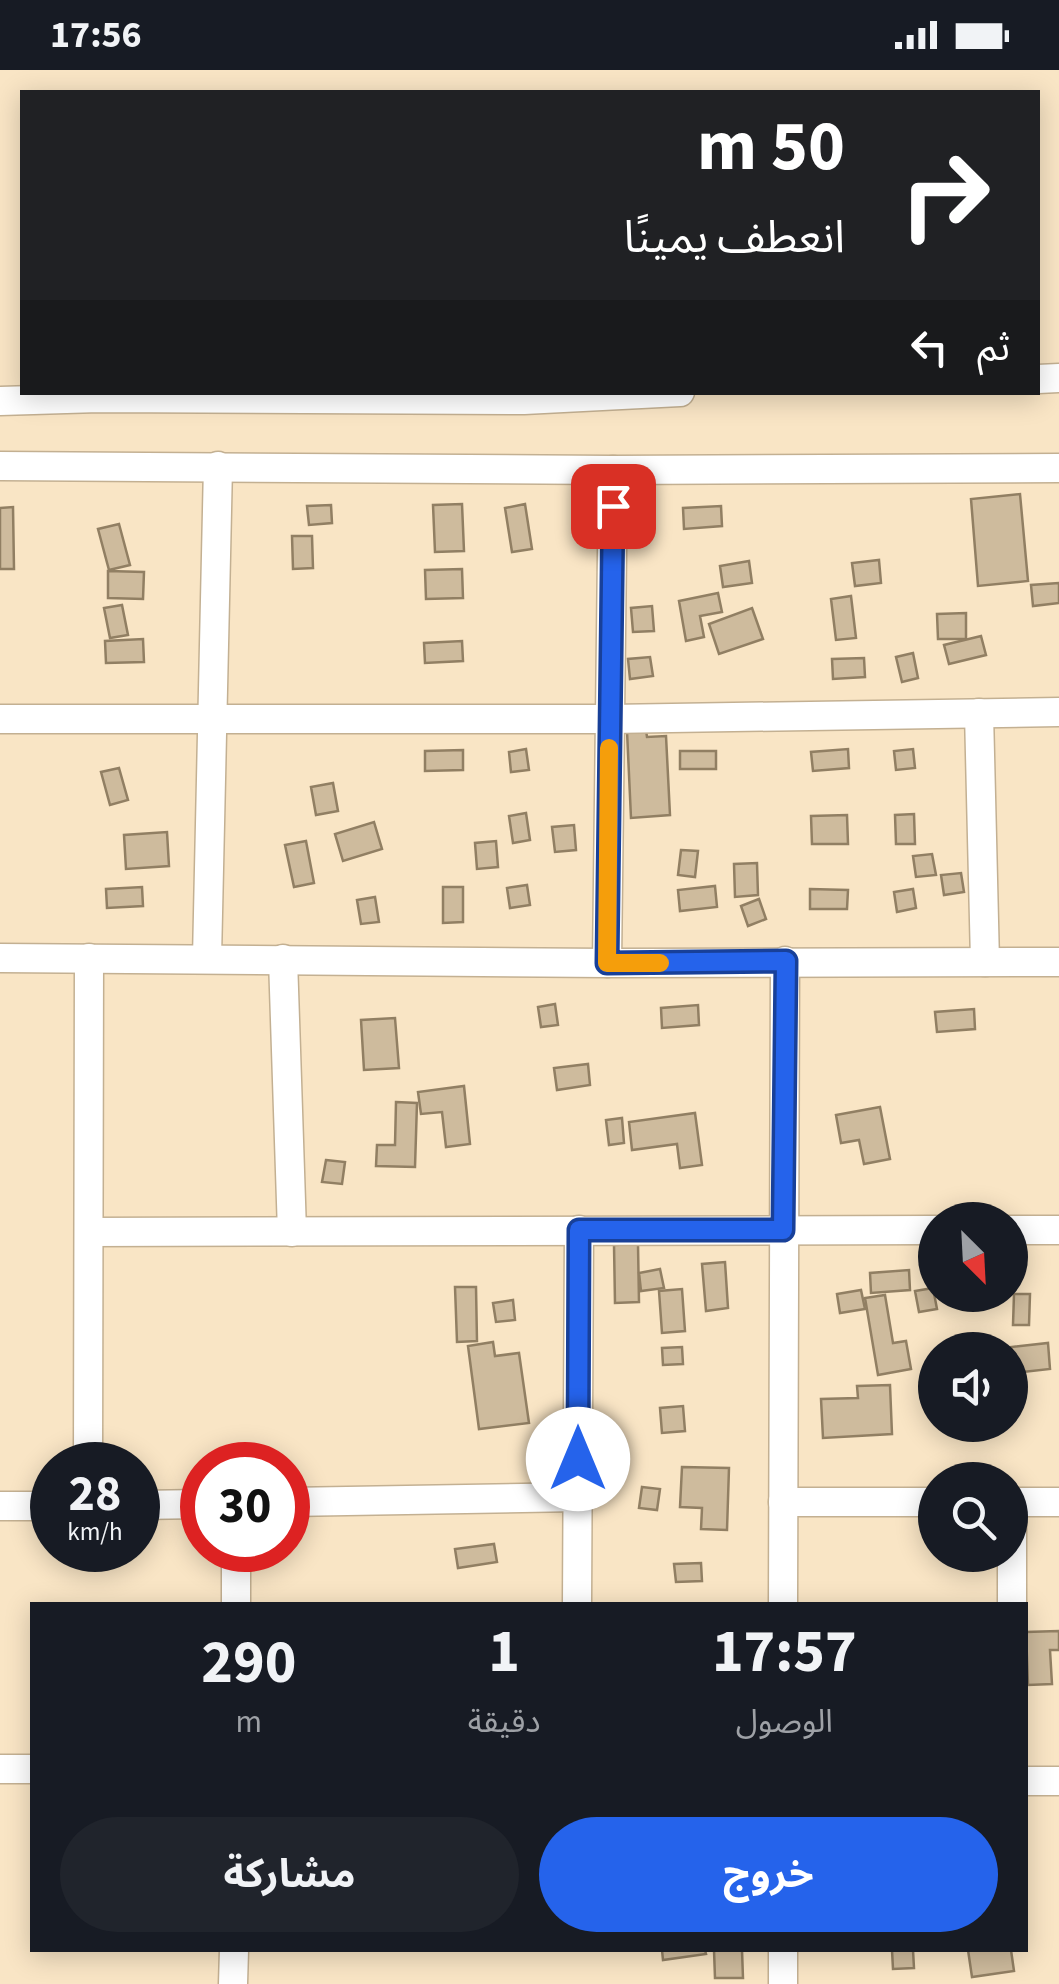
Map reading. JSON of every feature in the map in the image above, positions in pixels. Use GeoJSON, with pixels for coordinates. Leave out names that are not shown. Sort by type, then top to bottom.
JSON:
{"type":"FeatureCollection","features":[{"type":"Feature","properties":{"kind":"street"},"geometry":{"type":"LineString","coordinates":[[0,401],[524,400],[622,395]]}},
{"type":"Feature","properties":{"kind":"street"},"geometry":{"type":"LineString","coordinates":[[0,466],[1059,468]]}},
{"type":"Feature","properties":{"kind":"street"},"geometry":{"type":"LineString","coordinates":[[207,958],[218,466]]}},
{"type":"Feature","properties":{"kind":"street"},"geometry":{"type":"LineString","coordinates":[[607,963],[613,470]]}},
{"type":"Feature","properties":{"kind":"street"},"geometry":{"type":"LineString","coordinates":[[0,718],[610,718],[1059,712]]}},
{"type":"Feature","properties":{"kind":"street"},"geometry":{"type":"LineString","coordinates":[[979,713],[985,962]]}},
{"type":"Feature","properties":{"kind":"street"},"geometry":{"type":"LineString","coordinates":[[0,958],[1059,962]]}},
{"type":"Feature","properties":{"kind":"street"},"geometry":{"type":"LineString","coordinates":[[88,1442],[89,958]]}},
{"type":"Feature","properties":{"kind":"street"},"geometry":{"type":"LineString","coordinates":[[284,959],[292,1232]]}},
{"type":"Feature","properties":{"kind":"street"},"geometry":{"type":"LineString","coordinates":[[783,1602],[786,961]]}},
{"type":"Feature","properties":{"kind":"street"},"geometry":{"type":"LineString","coordinates":[[578,1602],[579,1230]]}},
{"type":"Feature","properties":{"kind":"street"},"geometry":{"type":"LineString","coordinates":[[89,1232],[918,1230]]}},
{"type":"Feature","properties":{"kind":"street"},"geometry":{"type":"LineString","coordinates":[[1028,1230],[1059,1230]]}},
{"type":"Feature","properties":{"kind":"street"},"geometry":{"type":"LineString","coordinates":[[310,1502],[578,1497]]}},
{"type":"Feature","properties":{"kind":"street"},"geometry":{"type":"LineString","coordinates":[[783,1502],[918,1502]]}},
{"type":"Feature","properties":{"kind":"street"},"geometry":{"type":"LineString","coordinates":[[1028,1502],[1059,1502]]}},
{"type":"Feature","properties":{"kind":"street"},"geometry":{"type":"LineString","coordinates":[[0,1506],[30,1506]]}},
{"type":"Feature","properties":{"kind":"street"},"geometry":{"type":"LineString","coordinates":[[236,1572],[236,1602]]}},
{"type":"Feature","properties":{"kind":"street"},"geometry":{"type":"LineString","coordinates":[[1012,1572],[1012,1602]]}},
{"type":"Feature","properties":{"kind":"street"},"geometry":{"type":"LineString","coordinates":[[0,1769],[30,1768]]}},
{"type":"Feature","properties":{"kind":"street"},"geometry":{"type":"LineString","coordinates":[[1028,1780],[1059,1781]]}},
{"type":"Feature","properties":{"kind":"street"},"geometry":{"type":"LineString","coordinates":[[234,1952],[234,1984]]}},
{"type":"Feature","properties":{"kind":"street"},"geometry":{"type":"LineString","coordinates":[[783,1952],[783,1984]]}},
{"type":"Feature","properties":{"kind":"building"},"geometry":{"type":"Polygon","coordinates":[[[1020,494],[1028,581],[978,586],[971,499],[1020,494]]]}},
{"type":"Feature","properties":{"kind":"building"},"geometry":{"type":"Polygon","coordinates":[[[462,504],[464,551],[435,552],[433,505],[462,504]]]}},
{"type":"Feature","properties":{"kind":"building"},"geometry":{"type":"Polygon","coordinates":[[[525,504],[532,549],[512,552],[505,508],[525,504]]]}},
{"type":"Feature","properties":{"kind":"building"},"geometry":{"type":"Polygon","coordinates":[[[331,505],[332,523],[309,525],[307,506],[331,505]]]}},
{"type":"Feature","properties":{"kind":"building"},"geometry":{"type":"Polygon","coordinates":[[[721,506],[722,526],[684,529],[683,508],[721,506]]]}},
{"type":"Feature","properties":{"kind":"building"},"geometry":{"type":"Polygon","coordinates":[[[13,507],[14,569],[0,569],[0,508],[13,507]]]}},
{"type":"Feature","properties":{"kind":"building"},"geometry":{"type":"Polygon","coordinates":[[[119,524],[130,565],[109,570],[98,529],[119,524]]]}},
{"type":"Feature","properties":{"kind":"building"},"geometry":{"type":"Polygon","coordinates":[[[292,536],[312,536],[313,568],[293,569],[292,536]]]}},
{"type":"Feature","properties":{"kind":"building"},"geometry":{"type":"Polygon","coordinates":[[[879,560],[881,583],[855,586],[852,563],[879,560]]]}},
{"type":"Feature","properties":{"kind":"building"},"geometry":{"type":"Polygon","coordinates":[[[749,561],[752,583],[723,587],[720,566],[749,561]]]}},
{"type":"Feature","properties":{"kind":"building"},"geometry":{"type":"Polygon","coordinates":[[[462,569],[463,598],[426,599],[425,570],[462,569]]]}},
{"type":"Feature","properties":{"kind":"building"},"geometry":{"type":"Polygon","coordinates":[[[108,571],[144,572],[143,599],[108,598],[108,571]]]}},
{"type":"Feature","properties":{"kind":"building"},"geometry":{"type":"Polygon","coordinates":[[[1059,583],[1059,603],[1033,606],[1031,585],[1059,583]]]}},
{"type":"Feature","properties":{"kind":"building"},"geometry":{"type":"Polygon","coordinates":[[[718,593],[722,612],[700,616],[704,637],[686,641],[679,601],[718,593]]]}},
{"type":"Feature","properties":{"kind":"building"},"geometry":{"type":"Polygon","coordinates":[[[851,596],[856,638],[836,640],[831,599],[851,596]]]}},
{"type":"Feature","properties":{"kind":"building"},"geometry":{"type":"Polygon","coordinates":[[[122,605],[128,635],[110,638],[104,608],[122,605]]]}},
{"type":"Feature","properties":{"kind":"building"},"geometry":{"type":"Polygon","coordinates":[[[652,606],[654,631],[633,632],[631,608],[652,606]]]}},
{"type":"Feature","properties":{"kind":"building"},"geometry":{"type":"Polygon","coordinates":[[[752,608],[763,639],[719,654],[709,624],[752,608]]]}},
{"type":"Feature","properties":{"kind":"building"},"geometry":{"type":"Polygon","coordinates":[[[966,613],[966,639],[938,639],[937,614],[966,613]]]}},
{"type":"Feature","properties":{"kind":"building"},"geometry":{"type":"Polygon","coordinates":[[[981,636],[986,655],[949,664],[944,645],[981,636]]]}},
{"type":"Feature","properties":{"kind":"building"},"geometry":{"type":"Polygon","coordinates":[[[143,639],[144,662],[106,663],[105,641],[143,639]]]}},
{"type":"Feature","properties":{"kind":"building"},"geometry":{"type":"Polygon","coordinates":[[[462,641],[463,661],[425,663],[424,643],[462,641]]]}},
{"type":"Feature","properties":{"kind":"building"},"geometry":{"type":"Polygon","coordinates":[[[913,653],[918,678],[902,682],[896,657],[913,653]]]}},
{"type":"Feature","properties":{"kind":"building"},"geometry":{"type":"Polygon","coordinates":[[[650,657],[653,676],[630,679],[628,659],[650,657]]]}},
{"type":"Feature","properties":{"kind":"building"},"geometry":{"type":"Polygon","coordinates":[[[864,658],[865,677],[833,679],[832,659],[864,658]]]}},
{"type":"Feature","properties":{"kind":"building"},"geometry":{"type":"Polygon","coordinates":[[[646,730],[647,737],[666,736],[670,815],[631,818],[627,731],[646,730]]]}},
{"type":"Feature","properties":{"kind":"building"},"geometry":{"type":"Polygon","coordinates":[[[526,749],[529,770],[511,772],[509,752],[526,749]]]}},
{"type":"Feature","properties":{"kind":"building"},"geometry":{"type":"Polygon","coordinates":[[[848,749],[849,768],[813,771],[811,752],[848,749]]]}},
{"type":"Feature","properties":{"kind":"building"},"geometry":{"type":"Polygon","coordinates":[[[913,749],[915,768],[896,770],[894,751],[913,749]]]}},
{"type":"Feature","properties":{"kind":"building"},"geometry":{"type":"Polygon","coordinates":[[[463,750],[463,770],[425,771],[425,751],[463,750]]]}},
{"type":"Feature","properties":{"kind":"building"},"geometry":{"type":"Polygon","coordinates":[[[680,751],[716,751],[716,769],[680,769],[680,751]]]}},
{"type":"Feature","properties":{"kind":"building"},"geometry":{"type":"Polygon","coordinates":[[[119,768],[128,800],[110,805],[101,772],[119,768]]]}},
{"type":"Feature","properties":{"kind":"building"},"geometry":{"type":"Polygon","coordinates":[[[333,783],[338,811],[316,815],[311,787],[333,783]]]}},
{"type":"Feature","properties":{"kind":"building"},"geometry":{"type":"Polygon","coordinates":[[[526,813],[530,840],[513,843],[509,816],[526,813]]]}},
{"type":"Feature","properties":{"kind":"building"},"geometry":{"type":"Polygon","coordinates":[[[914,814],[915,844],[896,844],[895,815],[914,814]]]}},
{"type":"Feature","properties":{"kind":"building"},"geometry":{"type":"Polygon","coordinates":[[[847,815],[848,844],[812,844],[811,816],[847,815]]]}},
{"type":"Feature","properties":{"kind":"building"},"geometry":{"type":"Polygon","coordinates":[[[374,822],[382,849],[343,861],[335,834],[374,822]]]}},
{"type":"Feature","properties":{"kind":"building"},"geometry":{"type":"Polygon","coordinates":[[[574,825],[576,850],[555,852],[552,827],[574,825]]]}},
{"type":"Feature","properties":{"kind":"building"},"geometry":{"type":"Polygon","coordinates":[[[167,832],[169,866],[126,869],[124,835],[167,832]]]}},
{"type":"Feature","properties":{"kind":"building"},"geometry":{"type":"Polygon","coordinates":[[[306,841],[314,883],[294,887],[285,845],[306,841]]]}},
{"type":"Feature","properties":{"kind":"building"},"geometry":{"type":"Polygon","coordinates":[[[496,841],[498,867],[477,869],[475,843],[496,841]]]}},
{"type":"Feature","properties":{"kind":"building"},"geometry":{"type":"Polygon","coordinates":[[[681,850],[698,851],[695,877],[678,875],[681,850]]]}},
{"type":"Feature","properties":{"kind":"building"},"geometry":{"type":"Polygon","coordinates":[[[932,854],[936,875],[916,877],[913,856],[932,854]]]}},
{"type":"Feature","properties":{"kind":"building"},"geometry":{"type":"Polygon","coordinates":[[[757,863],[758,895],[735,897],[734,864],[757,863]]]}},
{"type":"Feature","properties":{"kind":"building"},"geometry":{"type":"Polygon","coordinates":[[[961,873],[964,892],[944,895],[941,875],[961,873]]]}},
{"type":"Feature","properties":{"kind":"building"},"geometry":{"type":"Polygon","coordinates":[[[527,885],[530,905],[510,908],[507,888],[527,885]]]}},
{"type":"Feature","properties":{"kind":"building"},"geometry":{"type":"Polygon","coordinates":[[[715,886],[717,907],[680,911],[678,890],[715,886]]]}},
{"type":"Feature","properties":{"kind":"building"},"geometry":{"type":"Polygon","coordinates":[[[142,887],[143,906],[107,908],[106,889],[142,887]]]}},
{"type":"Feature","properties":{"kind":"building"},"geometry":{"type":"Polygon","coordinates":[[[443,887],[463,887],[463,922],[443,923],[443,887]]]}},
{"type":"Feature","properties":{"kind":"building"},"geometry":{"type":"Polygon","coordinates":[[[810,889],[848,890],[847,909],[810,909],[810,889]]]}},
{"type":"Feature","properties":{"kind":"building"},"geometry":{"type":"Polygon","coordinates":[[[913,889],[916,908],[897,912],[894,892],[913,889]]]}},
{"type":"Feature","properties":{"kind":"building"},"geometry":{"type":"Polygon","coordinates":[[[375,897],[379,922],[361,924],[357,900],[375,897]]]}},
{"type":"Feature","properties":{"kind":"building"},"geometry":{"type":"Polygon","coordinates":[[[759,899],[766,919],[748,926],[741,906],[759,899]]]}},
{"type":"Feature","properties":{"kind":"building"},"geometry":{"type":"Polygon","coordinates":[[[555,1004],[558,1025],[541,1027],[538,1007],[555,1004]]]}},
{"type":"Feature","properties":{"kind":"building"},"geometry":{"type":"Polygon","coordinates":[[[698,1005],[699,1025],[662,1028],[661,1008],[698,1005]]]}},
{"type":"Feature","properties":{"kind":"building"},"geometry":{"type":"Polygon","coordinates":[[[974,1009],[975,1029],[937,1032],[935,1012],[974,1009]]]}},
{"type":"Feature","properties":{"kind":"building"},"geometry":{"type":"Polygon","coordinates":[[[395,1018],[399,1068],[364,1070],[361,1020],[395,1018]]]}},
{"type":"Feature","properties":{"kind":"building"},"geometry":{"type":"Polygon","coordinates":[[[588,1064],[590,1085],[557,1090],[554,1068],[588,1064]]]}},
{"type":"Feature","properties":{"kind":"building"},"geometry":{"type":"Polygon","coordinates":[[[464,1086],[470,1144],[446,1147],[442,1112],[421,1114],[418,1092],[464,1086]]]}},
{"type":"Feature","properties":{"kind":"building"},"geometry":{"type":"Polygon","coordinates":[[[396,1102],[417,1103],[415,1167],[376,1166],[377,1145],[395,1145],[396,1102]]]}},
{"type":"Feature","properties":{"kind":"building"},"geometry":{"type":"Polygon","coordinates":[[[880,1107],[890,1159],[864,1164],[859,1140],[841,1143],[836,1115],[880,1107]]]}},
{"type":"Feature","properties":{"kind":"building"},"geometry":{"type":"Polygon","coordinates":[[[695,1113],[702,1165],[680,1168],[677,1144],[632,1150],[629,1122],[695,1113]]]}},
{"type":"Feature","properties":{"kind":"building"},"geometry":{"type":"Polygon","coordinates":[[[622,1118],[624,1143],[609,1145],[606,1120],[622,1118]]]}},
{"type":"Feature","properties":{"kind":"building"},"geometry":{"type":"Polygon","coordinates":[[[326,1160],[345,1162],[342,1184],[322,1182],[326,1160]]]}},
{"type":"Feature","properties":{"kind":"building"},"geometry":{"type":"Polygon","coordinates":[[[638,1244],[639,1302],[615,1303],[614,1245],[638,1244]]]}},
{"type":"Feature","properties":{"kind":"building"},"geometry":{"type":"Polygon","coordinates":[[[725,1262],[728,1308],[706,1311],[702,1264],[725,1262]]]}},
{"type":"Feature","properties":{"kind":"building"},"geometry":{"type":"Polygon","coordinates":[[[660,1269],[664,1288],[641,1291],[639,1273],[660,1269]]]}},
{"type":"Feature","properties":{"kind":"building"},"geometry":{"type":"Polygon","coordinates":[[[909,1270],[910,1290],[871,1293],[870,1273],[909,1270]]]}},
{"type":"Feature","properties":{"kind":"building"},"geometry":{"type":"Polygon","coordinates":[[[455,1287],[476,1287],[477,1341],[457,1342],[455,1287]]]}},
{"type":"Feature","properties":{"kind":"building"},"geometry":{"type":"Polygon","coordinates":[[[682,1289],[685,1331],[662,1333],[659,1291],[682,1289]]]}},
{"type":"Feature","properties":{"kind":"building"},"geometry":{"type":"Polygon","coordinates":[[[861,1290],[865,1309],[840,1313],[837,1294],[861,1290]]]}},
{"type":"Feature","properties":{"kind":"building"},"geometry":{"type":"Polygon","coordinates":[[[1030,1294],[1029,1325],[1013,1325],[1013,1312],[1028,1312],[1030,1294]]]}},
{"type":"Feature","properties":{"kind":"building"},"geometry":{"type":"Polygon","coordinates":[[[885,1295],[893,1343],[906,1341],[911,1369],[878,1375],[865,1298],[885,1295]]]}},
{"type":"Feature","properties":{"kind":"building"},"geometry":{"type":"Polygon","coordinates":[[[513,1300],[515,1320],[496,1322],[493,1303],[513,1300]]]}},
{"type":"Feature","properties":{"kind":"building"},"geometry":{"type":"Polygon","coordinates":[[[493,1342],[495,1356],[519,1353],[529,1423],[479,1429],[468,1346],[493,1342]]]}},
{"type":"Feature","properties":{"kind":"building"},"geometry":{"type":"Polygon","coordinates":[[[1048,1343],[1050,1369],[1028,1371],[1028,1345],[1048,1343]]]}},
{"type":"Feature","properties":{"kind":"building"},"geometry":{"type":"Polygon","coordinates":[[[682,1347],[683,1364],[663,1365],[662,1348],[682,1347]]]}},
{"type":"Feature","properties":{"kind":"building"},"geometry":{"type":"Polygon","coordinates":[[[890,1385],[892,1434],[823,1438],[821,1399],[858,1398],[857,1386],[890,1385]]]}},
{"type":"Feature","properties":{"kind":"building"},"geometry":{"type":"Polygon","coordinates":[[[683,1406],[685,1431],[662,1433],[660,1408],[683,1406]]]}},
{"type":"Feature","properties":{"kind":"building"},"geometry":{"type":"Polygon","coordinates":[[[682,1467],[729,1468],[727,1530],[701,1529],[702,1508],[680,1507],[682,1467]]]}},
{"type":"Feature","properties":{"kind":"building"},"geometry":{"type":"Polygon","coordinates":[[[642,1487],[660,1489],[657,1510],[639,1508],[642,1487]]]}},
{"type":"Feature","properties":{"kind":"building"},"geometry":{"type":"Polygon","coordinates":[[[494,1544],[497,1562],[458,1568],[455,1549],[494,1544]]]}},
{"type":"Feature","properties":{"kind":"building"},"geometry":{"type":"Polygon","coordinates":[[[701,1563],[702,1581],[676,1582],[674,1564],[701,1563]]]}},
{"type":"Feature","properties":{"kind":"building"},"geometry":{"type":"Polygon","coordinates":[[[1059,1631],[1059,1650],[1050,1650],[1052,1684],[1028,1685],[1028,1632],[1059,1631]]]}},
{"type":"Feature","properties":{"kind":"building"},"geometry":{"type":"Polygon","coordinates":[[[662,1952],[706,1954],[663,1960],[662,1952]]]}},
{"type":"Feature","properties":{"kind":"building"},"geometry":{"type":"Polygon","coordinates":[[[714,1952],[742,1952],[743,1978],[715,1978],[714,1952]]]}},
{"type":"Feature","properties":{"kind":"building"},"geometry":{"type":"Polygon","coordinates":[[[892,1952],[913,1952],[914,1968],[893,1969],[892,1952]]]}},
{"type":"Feature","properties":{"kind":"building"},"geometry":{"type":"Polygon","coordinates":[[[968,1952],[1011,1952],[1014,1971],[972,1977],[968,1952]]]}},
{"type":"Feature","properties":{"kind":"slow traffic"},"geometry":{"type":"LineString","coordinates":[[609,748],[607,963],[660,963]]}},
{"type":"Feature","properties":{"kind":"route"},"geometry":{"type":"LineString","coordinates":[[578,1459],[579,1230],[783,1230],[786,961],[607,963],[613,506]]}}]}
